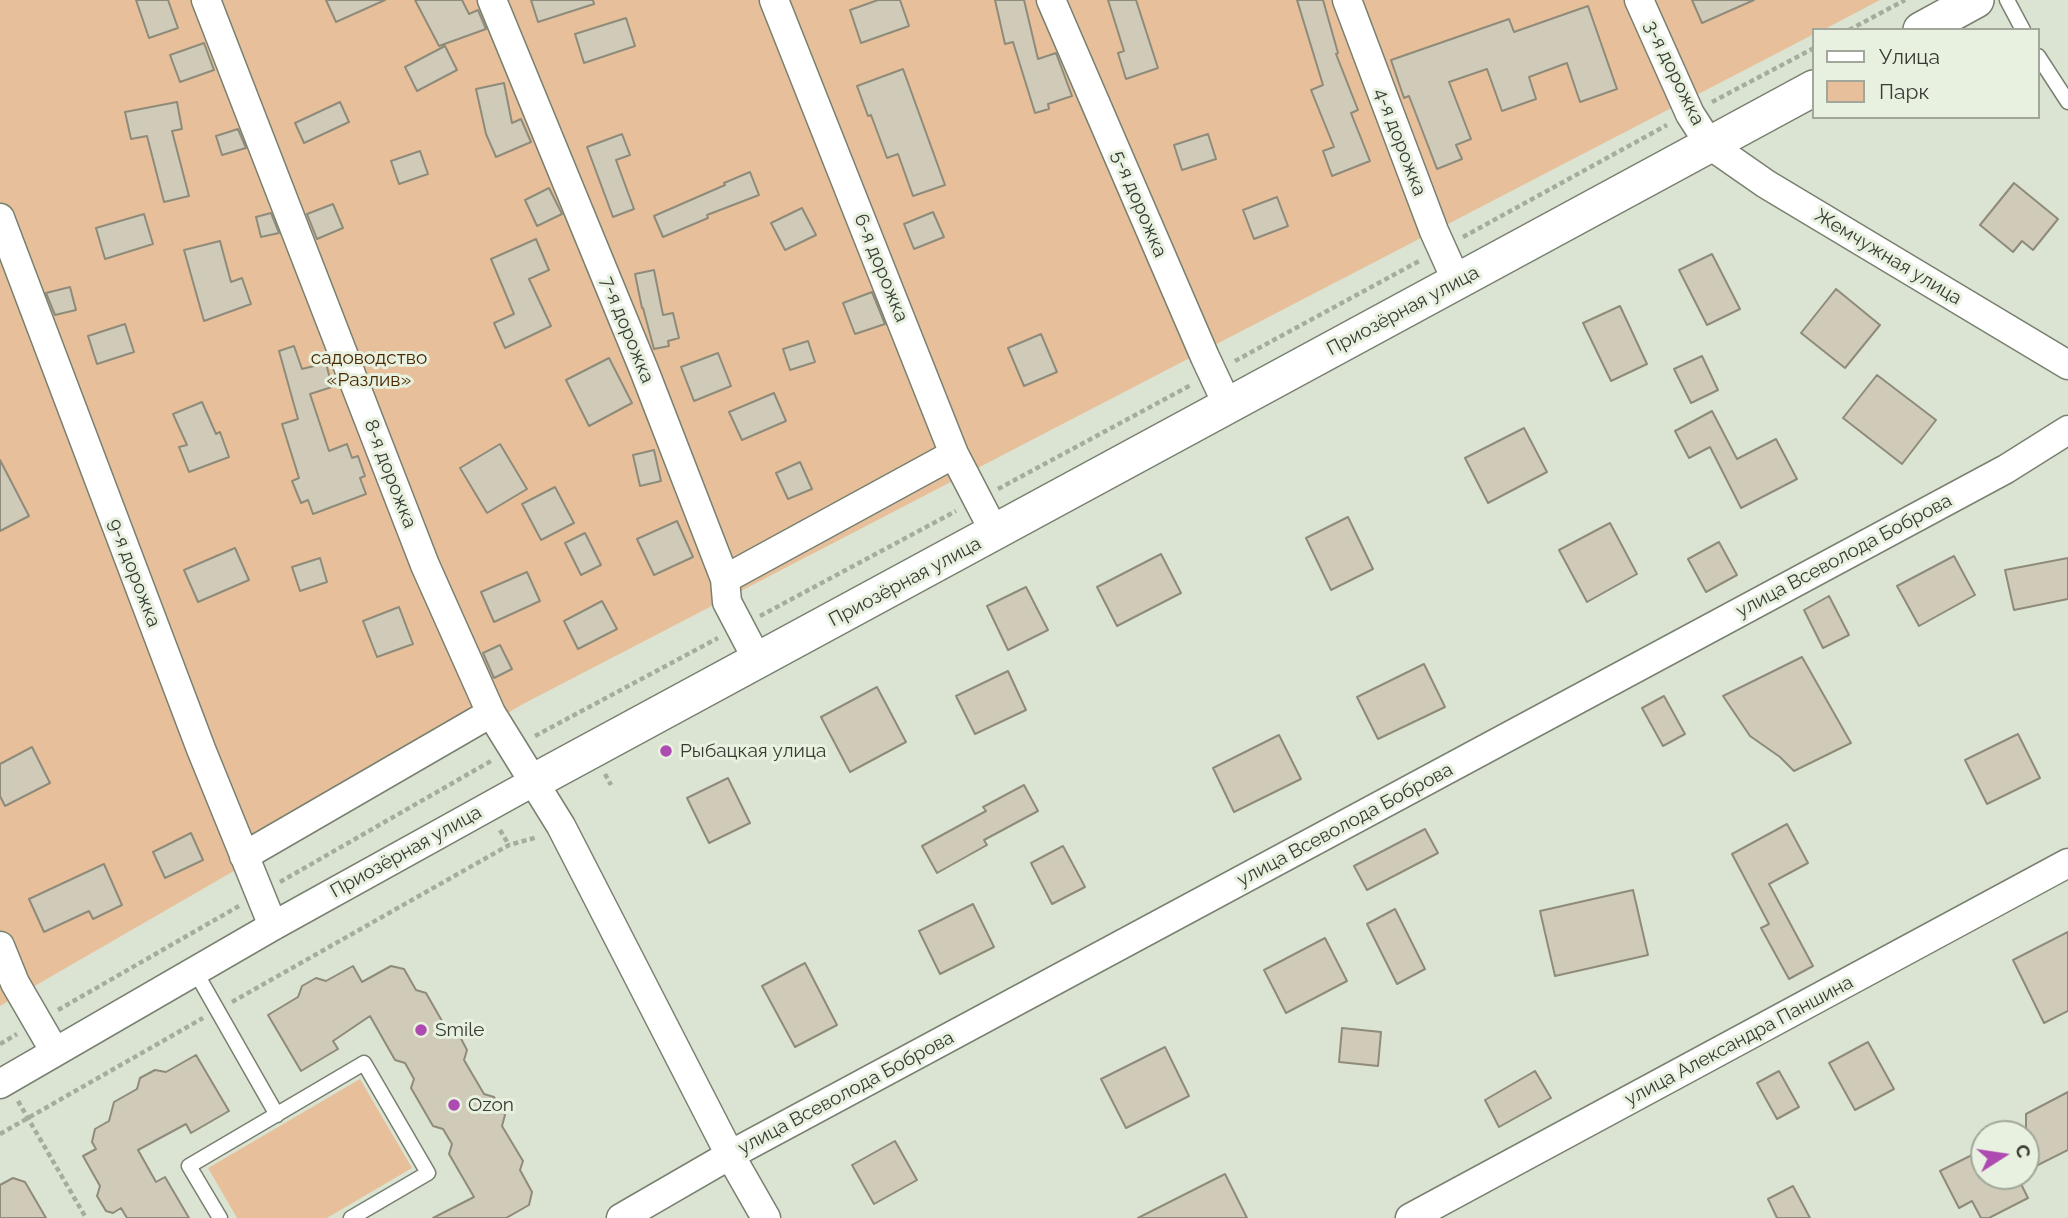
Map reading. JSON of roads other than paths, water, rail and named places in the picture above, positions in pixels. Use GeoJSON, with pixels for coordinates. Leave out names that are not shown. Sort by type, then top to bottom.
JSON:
{"type":"FeatureCollection","features":[{"type":"Feature","properties":{"kind":"street","name":"8-я дорожка"},"geometry":{"type":"LineString","coordinates":[[206,0],[425,565],[491,713],[533,782]]}},
{"type":"Feature","properties":{"kind":"street","name":"7-я дорожка"},"geometry":{"type":"LineString","coordinates":[[492,0],[644,370],[725,579],[727,602],[758,661]]}},
{"type":"Feature","properties":{"kind":"street","name":"6-я дорожка"},"geometry":{"type":"LineString","coordinates":[[774,0],[954,454],[995,533]]}},
{"type":"Feature","properties":{"kind":"street","name":"5-я дорожка"},"geometry":{"type":"LineString","coordinates":[[1051,0],[1228,406]]}},
{"type":"Feature","properties":{"kind":"street","name":"4-я дорожка"},"geometry":{"type":"LineString","coordinates":[[1347,0],[1457,282]]}},
{"type":"Feature","properties":{"kind":"street","name":"3-я дорожка"},"geometry":{"type":"LineString","coordinates":[[1639,0],[1689,114],[1710,145]]}},
{"type":"Feature","properties":{"kind":"street"},"geometry":{"type":"LineString","coordinates":[[1931,16],[1976,0]]}},
{"type":"Feature","properties":{"kind":"street","name":"Приозёрная улица"},"geometry":{"type":"LineString","coordinates":[[3,1082],[273,926],[533,782],[1812,89]]}},
{"type":"Feature","properties":{"kind":"street","name":"Жемчужная улица"},"geometry":{"type":"LineString","coordinates":[[1710,145],[1766,184],[2068,365]]}},
{"type":"Feature","properties":{"kind":"street","name":"9-я дорожка"},"geometry":{"type":"LineString","coordinates":[[0,218],[201,750],[273,926]]}},
{"type":"Feature","properties":{"kind":"street","name":"улица Всеволода Боброва"},"geometry":{"type":"LineString","coordinates":[[621,1218],[730,1155],[1994,475],[2068,430]]}},
{"type":"Feature","properties":{"kind":"street"},"geometry":{"type":"LineString","coordinates":[[725,579],[954,454]]}},
{"type":"Feature","properties":{"kind":"street"},"geometry":{"type":"LineString","coordinates":[[244,856],[491,713]]}},
{"type":"Feature","properties":{"kind":"street"},"geometry":{"type":"LineString","coordinates":[[533,782],[561,826],[730,1155],[766,1218]]}},
{"type":"Feature","properties":{"kind":"street","name":"улица Александра Паншина"},"geometry":{"type":"LineString","coordinates":[[1410,1218],[2068,863]]}},
{"type":"Feature","properties":{"kind":"street"},"geometry":{"type":"LineString","coordinates":[[0,946],[7,987],[37,1022],[55,1052]]}},
{"type":"Feature","properties":{"kind":"lane"},"geometry":{"type":"LineString","coordinates":[[2007,0],[2022,28]]}},
{"type":"Feature","properties":{"kind":"lane"},"geometry":{"type":"LineString","coordinates":[[2040,59],[2068,102]]}},
{"type":"Feature","properties":{"kind":"lane"},"geometry":{"type":"LineString","coordinates":[[195,971],[277,1115]]}},
{"type":"Feature","properties":{"kind":"lane"},"geometry":{"type":"LineString","coordinates":[[220,1218],[189,1166],[365,1063],[428,1172],[351,1218]]}},
{"type":"Feature","properties":{"kind":"place","name":"Рыбацкая улица"},"geometry":{"type":"Point","coordinates":[666,751]}},
{"type":"Feature","properties":{"kind":"place","name":"Smile"},"geometry":{"type":"Point","coordinates":[421,1030]}},
{"type":"Feature","properties":{"kind":"place","name":"Ozon"},"geometry":{"type":"Point","coordinates":[454,1105]}},
{"type":"Feature","properties":{"kind":"park label","name":"садоводство «Разлив»"},"geometry":{"type":"Point","coordinates":[369,369]}}]}
